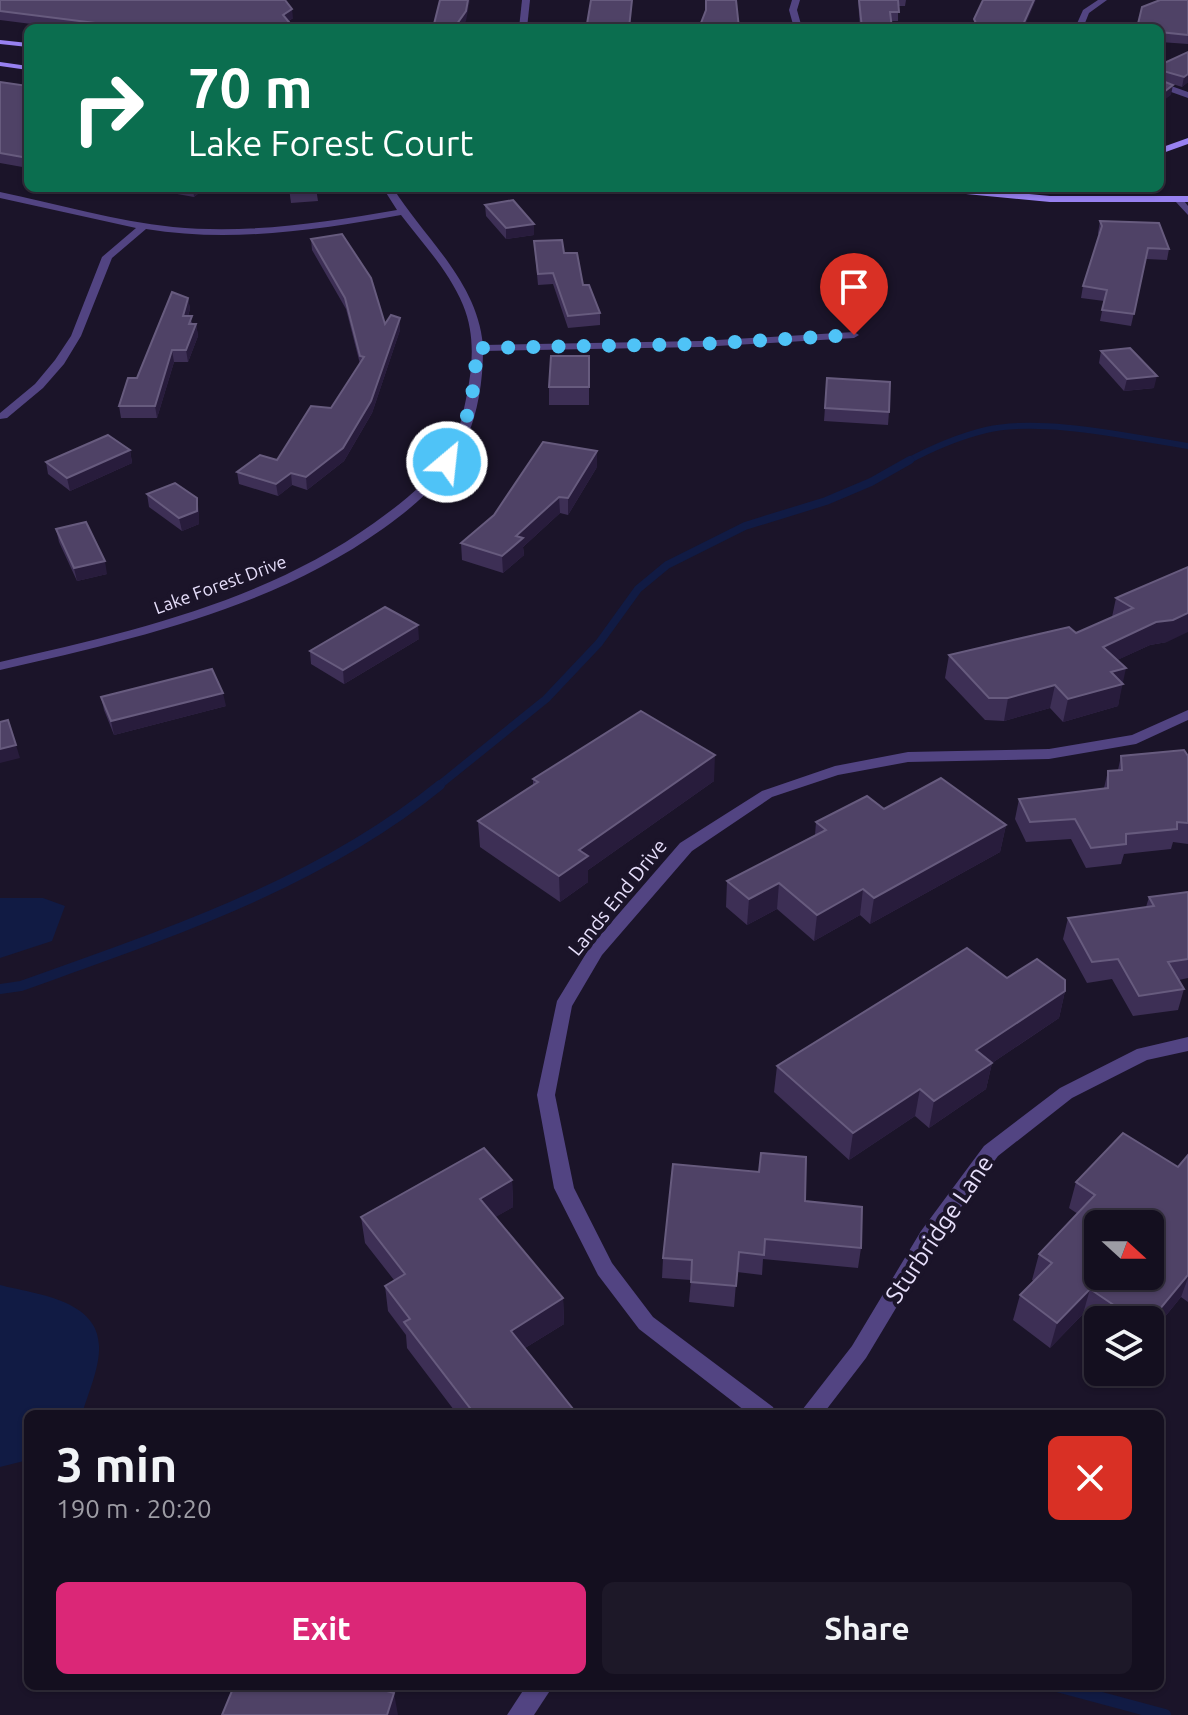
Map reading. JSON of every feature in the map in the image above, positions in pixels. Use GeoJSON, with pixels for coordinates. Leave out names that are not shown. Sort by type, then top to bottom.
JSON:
{"type":"FeatureCollection","features":[{"type":"Feature","properties":{"kind":"street"},"geometry":{"type":"LineString","coordinates":[[523,24],[526,0]]}},
{"type":"Feature","properties":{"kind":"street"},"geometry":{"type":"LineString","coordinates":[[796,0],[793,10],[797,24]]}},
{"type":"Feature","properties":{"kind":"street"},"geometry":{"type":"LineString","coordinates":[[1081,24],[1086,12],[1103,0]]}},
{"type":"Feature","properties":{"kind":"street"},"geometry":{"type":"LineString","coordinates":[[0,42],[24,45]]}},
{"type":"Feature","properties":{"kind":"street"},"geometry":{"type":"LineString","coordinates":[[0,64],[24,67]]}},
{"type":"Feature","properties":{"kind":"street"},"geometry":{"type":"LineString","coordinates":[[1164,86],[1188,95]]}},
{"type":"Feature","properties":{"kind":"street"},"geometry":{"type":"LineString","coordinates":[[1164,150],[1188,141]]}},
{"type":"Feature","properties":{"kind":"street","name":"Lake Forest Drive"},"geometry":{"type":"LineString","coordinates":[[0,666],[178,620],[284,583],[340,554],[421,493],[447,462],[465,429],[476,381],[475,326],[454,279],[390,192]]}},
{"type":"Feature","properties":{"kind":"street"},"geometry":{"type":"LineString","coordinates":[[977,192],[1050,199],[1183,199],[1188,212]]}},
{"type":"Feature","properties":{"kind":"street"},"geometry":{"type":"LineString","coordinates":[[0,195],[144,226],[212,232],[268,231],[403,212]]}},
{"type":"Feature","properties":{"kind":"street"},"geometry":{"type":"LineString","coordinates":[[3,416],[39,386],[60,362],[76,336],[107,257],[144,226]]}},
{"type":"Feature","properties":{"kind":"street"},"geometry":{"type":"LineString","coordinates":[[476,348],[700,344],[854,335]]}},
{"type":"Feature","properties":{"kind":"street","name":"Lands End Drive"},"geometry":{"type":"LineString","coordinates":[[760,1410],[646,1323],[605,1269],[564,1188],[546,1095],[563,1006],[596,951],[686,847],[767,794],[835,771],[908,757],[1049,754],[1136,739],[1188,714]]}},
{"type":"Feature","properties":{"kind":"street","name":"Sturbridge Lane"},"geometry":{"type":"LineString","coordinates":[[813,1410],[859,1352],[928,1237],[991,1151],[1066,1093],[1143,1054],[1188,1044]]}},
{"type":"Feature","properties":{"kind":"street"},"geometry":{"type":"LineString","coordinates":[[519,1715],[538,1690]]}},
{"type":"Feature","properties":{"kind":"water"},"geometry":{"type":"Polygon","coordinates":[[[0,898],[43,898],[65,906],[52,941],[0,958],[0,898]]]}},
{"type":"Feature","properties":{"kind":"water"},"geometry":{"type":"Polygon","coordinates":[[[0,1285],[46,1296],[76,1308],[96,1330],[99,1354],[83,1410],[24,1410],[24,1461],[0,1467],[0,1285]]]}},
{"type":"Feature","properties":{"kind":"building"},"geometry":{"type":"Polygon","coordinates":[[[0,0],[285,0],[292,9],[283,15],[291,24],[103,24],[0,11],[0,0]]]}},
{"type":"Feature","properties":{"kind":"building"},"geometry":{"type":"Polygon","coordinates":[[[440,0],[468,0],[466,11],[457,24],[434,24],[440,0]]]}},
{"type":"Feature","properties":{"kind":"building"},"geometry":{"type":"Polygon","coordinates":[[[591,0],[632,0],[629,24],[587,24],[591,0]]]}},
{"type":"Feature","properties":{"kind":"building"},"geometry":{"type":"Polygon","coordinates":[[[706,0],[736,0],[739,24],[701,24],[706,0]]]}},
{"type":"Feature","properties":{"kind":"building"},"geometry":{"type":"Polygon","coordinates":[[[859,0],[898,0],[899,12],[890,12],[892,24],[862,24],[859,0]]]}},
{"type":"Feature","properties":{"kind":"building"},"geometry":{"type":"Polygon","coordinates":[[[983,0],[1034,0],[1024,24],[976,24],[974,19],[983,0]]]}},
{"type":"Feature","properties":{"kind":"building"},"geometry":{"type":"Polygon","coordinates":[[[1160,0],[1188,0],[1188,35],[1164,32],[1164,24],[1138,24],[1142,7],[1160,0]]]}},
{"type":"Feature","properties":{"kind":"building"},"geometry":{"type":"Polygon","coordinates":[[[1188,52],[1188,74],[1184,77],[1164,71],[1164,63],[1188,52]]]}},
{"type":"Feature","properties":{"kind":"building"},"geometry":{"type":"Polygon","coordinates":[[[0,82],[24,85],[24,157],[0,153],[0,82]]]}},
{"type":"Feature","properties":{"kind":"building"},"geometry":{"type":"Polygon","coordinates":[[[1164,82],[1173,85],[1164,92],[1164,82]]]}},
{"type":"Feature","properties":{"kind":"building"},"geometry":{"type":"Polygon","coordinates":[[[513,200],[534,224],[506,228],[485,205],[513,200]]]}},
{"type":"Feature","properties":{"kind":"building"},"geometry":{"type":"Polygon","coordinates":[[[1100,221],[1159,223],[1169,249],[1148,248],[1134,314],[1102,310],[1107,290],[1083,286],[1102,226],[1100,221]]]}},
{"type":"Feature","properties":{"kind":"building"},"geometry":{"type":"Polygon","coordinates":[[[342,234],[371,278],[385,324],[391,315],[400,318],[371,401],[343,448],[306,477],[291,473],[276,484],[237,472],[260,455],[277,460],[311,406],[331,408],[364,357],[360,356],[345,298],[311,239],[342,234]]]}},
{"type":"Feature","properties":{"kind":"building"},"geometry":{"type":"Polygon","coordinates":[[[562,240],[564,253],[577,253],[583,285],[589,285],[600,313],[568,316],[553,273],[538,274],[534,241],[562,240]]]}},
{"type":"Feature","properties":{"kind":"building"},"geometry":{"type":"Polygon","coordinates":[[[172,292],[188,298],[183,316],[192,316],[189,324],[196,324],[186,350],[172,350],[155,406],[119,406],[128,378],[137,378],[172,292]]]}},
{"type":"Feature","properties":{"kind":"building"},"geometry":{"type":"Polygon","coordinates":[[[1130,348],[1157,376],[1127,379],[1101,351],[1130,348]]]}},
{"type":"Feature","properties":{"kind":"building"},"geometry":{"type":"Polygon","coordinates":[[[551,356],[589,356],[589,387],[549,387],[551,356]]]}},
{"type":"Feature","properties":{"kind":"building"},"geometry":{"type":"Polygon","coordinates":[[[827,378],[890,382],[889,412],[825,408],[827,378]]]}},
{"type":"Feature","properties":{"kind":"building"},"geometry":{"type":"Polygon","coordinates":[[[108,435],[130,450],[67,478],[46,462],[108,435]]]}},
{"type":"Feature","properties":{"kind":"building"},"geometry":{"type":"Polygon","coordinates":[[[543,442],[597,451],[568,498],[559,497],[516,536],[523,538],[502,556],[461,543],[494,515],[543,442]]]}},
{"type":"Feature","properties":{"kind":"building"},"geometry":{"type":"Polygon","coordinates":[[[175,483],[197,498],[197,511],[179,518],[147,494],[175,483]]]}},
{"type":"Feature","properties":{"kind":"building"},"geometry":{"type":"Polygon","coordinates":[[[86,522],[105,561],[74,568],[56,529],[86,522]]]}},
{"type":"Feature","properties":{"kind":"building"},"geometry":{"type":"Polygon","coordinates":[[[1188,567],[1188,613],[1173,620],[1156,622],[1103,647],[1126,668],[1111,672],[1123,684],[1068,699],[1055,685],[1008,698],[989,698],[949,655],[1069,627],[1076,633],[1133,608],[1116,598],[1188,567]]]}},
{"type":"Feature","properties":{"kind":"building"},"geometry":{"type":"Polygon","coordinates":[[[385,607],[418,625],[343,670],[310,651],[385,607]]]}},
{"type":"Feature","properties":{"kind":"building"},"geometry":{"type":"Polygon","coordinates":[[[212,669],[223,693],[111,721],[101,697],[212,669]]]}},
{"type":"Feature","properties":{"kind":"building"},"geometry":{"type":"Polygon","coordinates":[[[641,711],[715,755],[579,850],[588,856],[559,876],[478,821],[538,782],[533,779],[641,711]]]}},
{"type":"Feature","properties":{"kind":"building"},"geometry":{"type":"Polygon","coordinates":[[[8,720],[16,745],[0,749],[0,722],[8,720]]]}},
{"type":"Feature","properties":{"kind":"building"},"geometry":{"type":"Polygon","coordinates":[[[1184,750],[1188,756],[1188,823],[1177,822],[1177,829],[1126,834],[1126,844],[1091,848],[1075,819],[1030,822],[1019,799],[1108,788],[1108,771],[1122,770],[1121,756],[1184,750]]]}},
{"type":"Feature","properties":{"kind":"building"},"geometry":{"type":"Polygon","coordinates":[[[941,778],[1006,825],[874,898],[863,889],[817,915],[779,883],[749,899],[727,881],[826,830],[816,822],[867,796],[884,809],[941,778]]]}},
{"type":"Feature","properties":{"kind":"building"},"geometry":{"type":"Polygon","coordinates":[[[1188,892],[1188,959],[1168,962],[1184,989],[1139,996],[1118,959],[1092,962],[1068,918],[1154,906],[1149,897],[1188,892]]]}},
{"type":"Feature","properties":{"kind":"building"},"geometry":{"type":"Polygon","coordinates":[[[967,948],[1007,978],[1037,959],[1065,980],[1065,991],[976,1050],[992,1063],[934,1101],[920,1089],[853,1133],[777,1066],[967,948]]]}},
{"type":"Feature","properties":{"kind":"building"},"geometry":{"type":"Polygon","coordinates":[[[1123,1133],[1178,1167],[1188,1155],[1188,1275],[1162,1306],[1115,1306],[1091,1290],[1164,1290],[1164,1210],[1084,1210],[1084,1290],[1089,1290],[1057,1323],[1020,1295],[1052,1263],[1039,1254],[1095,1195],[1076,1182],[1123,1133]]]}},
{"type":"Feature","properties":{"kind":"building"},"geometry":{"type":"Polygon","coordinates":[[[484,1148],[512,1180],[480,1199],[563,1298],[511,1331],[574,1410],[471,1410],[404,1322],[410,1319],[385,1286],[405,1274],[361,1217],[484,1148]]]}},
{"type":"Feature","properties":{"kind":"building"},"geometry":{"type":"Polygon","coordinates":[[[761,1153],[806,1157],[805,1201],[862,1207],[861,1248],[765,1239],[764,1255],[739,1252],[736,1286],[691,1282],[692,1260],[663,1258],[673,1164],[759,1172],[761,1153]]]}},
{"type":"Feature","properties":{"kind":"building"},"geometry":{"type":"Polygon","coordinates":[[[232,1690],[383,1690],[394,1693],[387,1715],[222,1715],[232,1690]]]}},
{"type":"Feature","properties":{"kind":"waterway"},"geometry":{"type":"LineString","coordinates":[[909,460],[965,436],[1008,427],[1059,427],[1188,446]]}},
{"type":"Feature","properties":{"kind":"waterway"},"geometry":{"type":"LineString","coordinates":[[437,787],[546,699],[599,643],[638,589],[667,565],[745,526],[826,501],[871,482],[909,460]]}},
{"type":"Feature","properties":{"kind":"waterway"},"geometry":{"type":"LineString","coordinates":[[0,989],[21,986],[240,903],[344,851],[440,785]]}},
{"type":"Feature","properties":{"kind":"waterway"},"geometry":{"type":"LineString","coordinates":[[1072,1690],[1165,1715]]}},
{"type":"Feature","properties":{"kind":"route"},"geometry":{"type":"LineString","coordinates":[[447,462],[465,429],[476,381],[476,348],[700,344],[854,335]]}}]}
